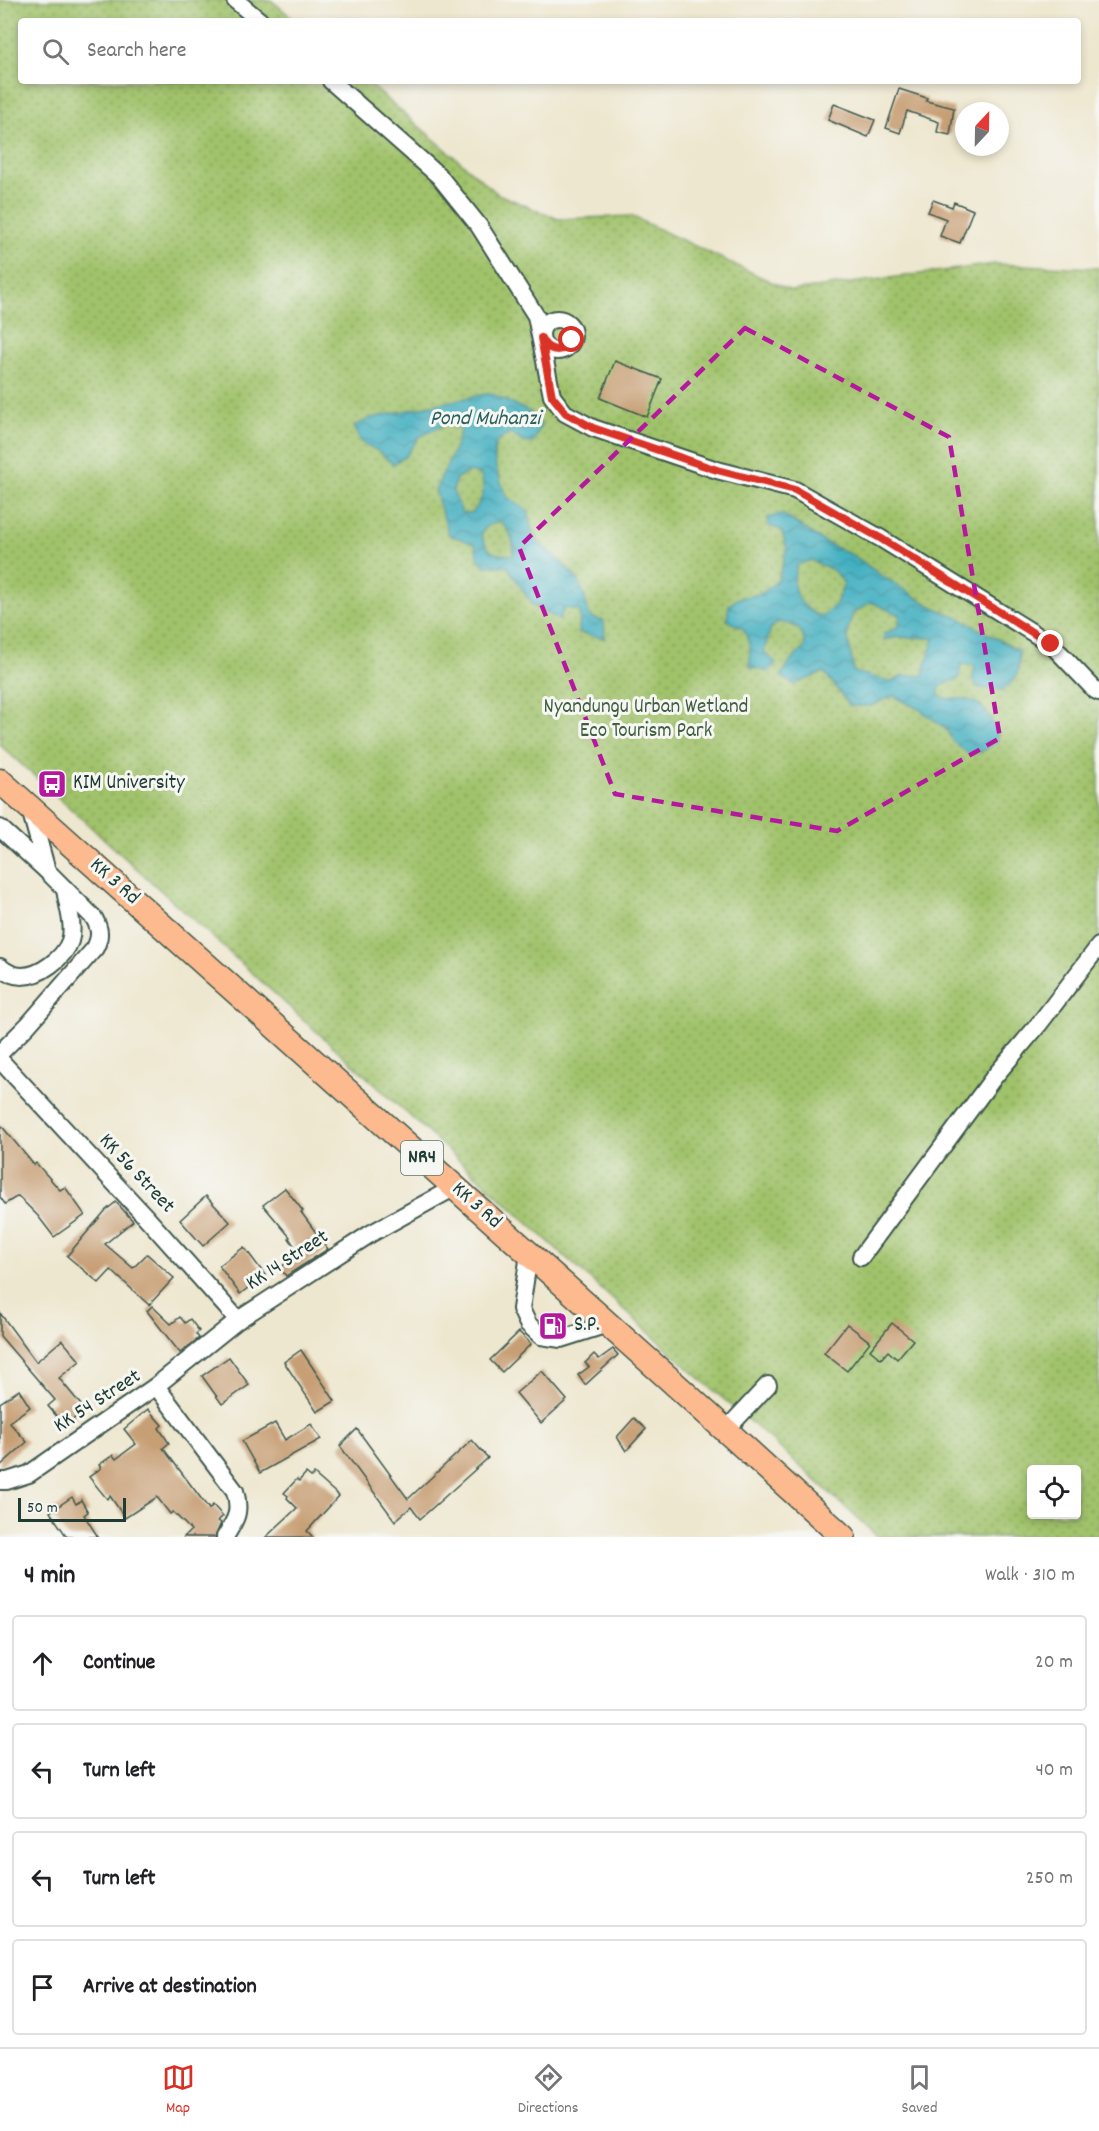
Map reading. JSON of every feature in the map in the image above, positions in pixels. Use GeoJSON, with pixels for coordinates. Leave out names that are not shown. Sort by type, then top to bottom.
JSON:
{"type":"FeatureCollection","features":[{"type":"Feature","properties":{"kind":"highway","name":"KK 3 Rd"},"geometry":{"type":"LineString","coordinates":[[0,781],[843,1537]]}},
{"type":"Feature","properties":{"kind":"street"},"geometry":{"type":"LineString","coordinates":[[235,0],[256,18]]}},
{"type":"Feature","properties":{"kind":"street"},"geometry":{"type":"LineString","coordinates":[[334,84],[439,176],[479,226],[536,316],[552,396],[566,413],[593,428],[717,470],[795,490],[880,538],[1051,644],[1099,692]]}},
{"type":"Feature","properties":{"kind":"street"},"geometry":{"type":"LineString","coordinates":[[30,809],[46,871]]}},
{"type":"Feature","properties":{"kind":"street"},"geometry":{"type":"LineString","coordinates":[[0,828],[94,918],[99,927],[100,938],[95,948],[28,1025],[0,1053]]}},
{"type":"Feature","properties":{"kind":"street"},"geometry":{"type":"LineString","coordinates":[[0,967],[8,973],[22,976],[40,971],[64,952],[70,940],[71,928],[65,889]]}},
{"type":"Feature","properties":{"kind":"street"},"geometry":{"type":"LineString","coordinates":[[861,1257],[994,1077],[1039,1024],[1099,946]]}},
{"type":"Feature","properties":{"kind":"street","name":"KK 56 Street"},"geometry":{"type":"LineString","coordinates":[[0,1060],[146,1216],[238,1320]]}},
{"type":"Feature","properties":{"kind":"street","name":"KK 14 Street"},"geometry":{"type":"LineString","coordinates":[[156,1386],[238,1320],[370,1234],[454,1187]]}},
{"type":"Feature","properties":{"kind":"street"},"geometry":{"type":"LineString","coordinates":[[529,1254],[521,1309],[528,1324],[541,1336],[561,1339],[608,1324]]}},
{"type":"Feature","properties":{"kind":"street"},"geometry":{"type":"LineString","coordinates":[[725,1431],[768,1385]]}},
{"type":"Feature","properties":{"kind":"street","name":"KK 54 Street"},"geometry":{"type":"LineString","coordinates":[[0,1481],[29,1474],[156,1386],[235,1491],[238,1511],[231,1534]]}},
{"type":"Feature","properties":{"kind":"highlighted area"},"geometry":{"type":"Polygon","coordinates":[[[745,328],[949,437],[1000,738],[837,831],[615,794],[519,547],[745,328]]]}},
{"type":"Feature","properties":{"kind":"green space","name":"Nyandungu Urban Wetland Eco Tourism Park"},"geometry":{"type":"Polygon","coordinates":[[[0,0],[271,0],[292,18],[18,18],[18,84],[370,84],[498,194],[558,219],[631,216],[791,291],[995,264],[1099,268],[1099,1537],[878,1537],[706,1384],[0,745],[0,0]]]}},
{"type":"Feature","properties":{"kind":"water","name":"Pond Muhanzi"},"geometry":{"type":"Polygon","coordinates":[[[490,393],[530,412],[541,425],[533,443],[523,442],[510,433],[497,441],[494,451],[496,468],[506,496],[529,512],[530,524],[539,542],[576,578],[590,617],[604,621],[605,638],[579,633],[580,611],[564,608],[559,620],[533,605],[507,566],[485,566],[478,558],[475,544],[449,535],[435,490],[454,450],[461,428],[446,424],[419,437],[406,456],[393,464],[378,451],[361,442],[354,426],[371,418],[490,393]],[[469,472],[456,478],[453,491],[462,513],[472,513],[482,495],[481,475],[469,472]],[[500,521],[487,526],[481,534],[486,546],[492,552],[513,555],[511,536],[500,521]]]}},
{"type":"Feature","properties":{"kind":"water"},"geometry":{"type":"Polygon","coordinates":[[[782,514],[826,543],[854,556],[929,605],[963,620],[1019,651],[1017,674],[1003,690],[978,688],[972,680],[975,666],[961,664],[959,678],[939,687],[939,695],[942,697],[971,701],[983,708],[991,719],[998,740],[985,750],[970,755],[953,742],[946,729],[919,709],[893,696],[871,706],[850,706],[824,672],[794,685],[781,676],[789,663],[805,647],[801,631],[791,624],[779,622],[771,627],[764,652],[776,663],[769,672],[750,667],[750,646],[744,629],[727,620],[729,605],[739,598],[761,594],[778,580],[787,548],[781,530],[769,526],[767,518],[782,514]],[[811,560],[797,565],[795,590],[804,605],[822,617],[836,604],[844,583],[833,570],[811,560]],[[871,602],[853,613],[847,633],[854,672],[891,682],[903,676],[923,675],[934,638],[900,637],[884,640],[884,634],[899,626],[900,615],[871,602]]]}},
{"type":"Feature","properties":{"kind":"building"},"geometry":{"type":"Polygon","coordinates":[[[899,89],[927,98],[926,101],[954,108],[950,135],[937,132],[939,122],[907,111],[900,133],[886,128],[899,89]]]}},
{"type":"Feature","properties":{"kind":"building"},"geometry":{"type":"Polygon","coordinates":[[[834,104],[875,120],[868,137],[828,120],[834,104]]]}},
{"type":"Feature","properties":{"kind":"building"},"geometry":{"type":"Polygon","coordinates":[[[933,200],[952,207],[954,202],[973,210],[960,243],[940,236],[946,219],[928,212],[933,200]]]}},
{"type":"Feature","properties":{"kind":"building"},"geometry":{"type":"Polygon","coordinates":[[[615,361],[662,379],[647,417],[600,398],[615,361]]]}},
{"type":"Feature","properties":{"kind":"building"},"geometry":{"type":"Polygon","coordinates":[[[0,1124],[34,1165],[36,1163],[60,1190],[65,1187],[85,1215],[54,1237],[38,1216],[18,1196],[5,1204],[0,1197],[0,1124]]]}},
{"type":"Feature","properties":{"kind":"building"},"geometry":{"type":"Polygon","coordinates":[[[285,1188],[328,1249],[286,1276],[280,1268],[299,1253],[290,1237],[263,1205],[285,1188]]]}},
{"type":"Feature","properties":{"kind":"building"},"geometry":{"type":"Polygon","coordinates":[[[206,1196],[230,1222],[203,1246],[180,1220],[206,1196]]]}},
{"type":"Feature","properties":{"kind":"building"},"geometry":{"type":"Polygon","coordinates":[[[116,1202],[133,1221],[105,1244],[133,1268],[147,1254],[174,1278],[149,1305],[111,1270],[99,1283],[67,1256],[106,1210],[116,1202]]]}},
{"type":"Feature","properties":{"kind":"building"},"geometry":{"type":"Polygon","coordinates":[[[244,1247],[265,1275],[240,1294],[219,1266],[244,1247]]]}},
{"type":"Feature","properties":{"kind":"building"},"geometry":{"type":"Polygon","coordinates":[[[152,1306],[171,1324],[180,1317],[185,1323],[190,1319],[199,1331],[196,1334],[199,1338],[180,1353],[147,1311],[152,1306]]]}},
{"type":"Feature","properties":{"kind":"building"},"geometry":{"type":"Polygon","coordinates":[[[0,1313],[36,1362],[62,1340],[80,1361],[59,1378],[85,1410],[65,1426],[48,1406],[55,1400],[0,1336],[0,1313]]]}},
{"type":"Feature","properties":{"kind":"building"},"geometry":{"type":"Polygon","coordinates":[[[892,1323],[913,1340],[897,1359],[888,1351],[881,1359],[870,1350],[892,1323]]]}},
{"type":"Feature","properties":{"kind":"building"},"geometry":{"type":"Polygon","coordinates":[[[847,1324],[870,1342],[847,1371],[824,1353],[847,1324]]]}},
{"type":"Feature","properties":{"kind":"building"},"geometry":{"type":"Polygon","coordinates":[[[519,1332],[531,1344],[502,1372],[490,1360],[519,1332]]]}},
{"type":"Feature","properties":{"kind":"building"},"geometry":{"type":"Polygon","coordinates":[[[613,1349],[618,1355],[585,1385],[578,1375],[589,1367],[585,1363],[594,1354],[599,1359],[613,1349]]]}},
{"type":"Feature","properties":{"kind":"building"},"geometry":{"type":"Polygon","coordinates":[[[301,1350],[335,1401],[317,1412],[284,1362],[301,1350]]]}},
{"type":"Feature","properties":{"kind":"building"},"geometry":{"type":"Polygon","coordinates":[[[229,1357],[249,1385],[222,1404],[202,1376],[229,1357]]]}},
{"type":"Feature","properties":{"kind":"building"},"geometry":{"type":"Polygon","coordinates":[[[542,1371],[567,1400],[541,1423],[516,1393],[542,1371]]]}},
{"type":"Feature","properties":{"kind":"building"},"geometry":{"type":"Polygon","coordinates":[[[19,1390],[30,1407],[9,1422],[27,1442],[0,1466],[0,1403],[19,1390]]]}},
{"type":"Feature","properties":{"kind":"building"},"geometry":{"type":"Polygon","coordinates":[[[148,1409],[162,1425],[159,1428],[169,1443],[163,1448],[209,1509],[213,1505],[223,1516],[218,1521],[221,1523],[215,1537],[184,1537],[191,1530],[173,1512],[170,1514],[157,1497],[125,1518],[110,1496],[107,1499],[89,1477],[101,1468],[99,1465],[113,1455],[116,1459],[136,1444],[124,1429],[148,1409]]]}},
{"type":"Feature","properties":{"kind":"building"},"geometry":{"type":"Polygon","coordinates":[[[634,1418],[646,1429],[626,1451],[617,1437],[634,1418]]]}},
{"type":"Feature","properties":{"kind":"building"},"geometry":{"type":"Polygon","coordinates":[[[275,1423],[285,1440],[311,1424],[321,1439],[260,1473],[242,1441],[275,1423]]]}},
{"type":"Feature","properties":{"kind":"building"},"geometry":{"type":"Polygon","coordinates":[[[357,1429],[408,1499],[472,1440],[488,1458],[420,1519],[411,1507],[395,1521],[340,1446],[357,1429]]]}},
{"type":"Feature","properties":{"kind":"building"},"geometry":{"type":"Polygon","coordinates":[[[306,1473],[311,1477],[314,1474],[339,1496],[307,1531],[313,1537],[266,1537],[297,1508],[284,1493],[306,1473]]]}},
{"type":"Feature","properties":{"kind":"building"},"geometry":{"type":"Polygon","coordinates":[[[72,1497],[76,1504],[81,1500],[88,1512],[84,1515],[98,1537],[67,1537],[50,1512],[72,1497]]]}},
{"type":"Feature","properties":{"kind":"place","name":"KIM University"},"geometry":{"type":"Point","coordinates":[52,784]}},
{"type":"Feature","properties":{"kind":"place","name":"S.P."},"geometry":{"type":"Point","coordinates":[553,1326]}},
{"type":"Feature","properties":{"kind":"route"},"geometry":{"type":"LineString","coordinates":[[572,340],[566,348],[556,351],[547,347],[541,338],[552,396],[566,413],[593,428],[717,470],[795,490],[880,538],[1051,644]]}}]}
